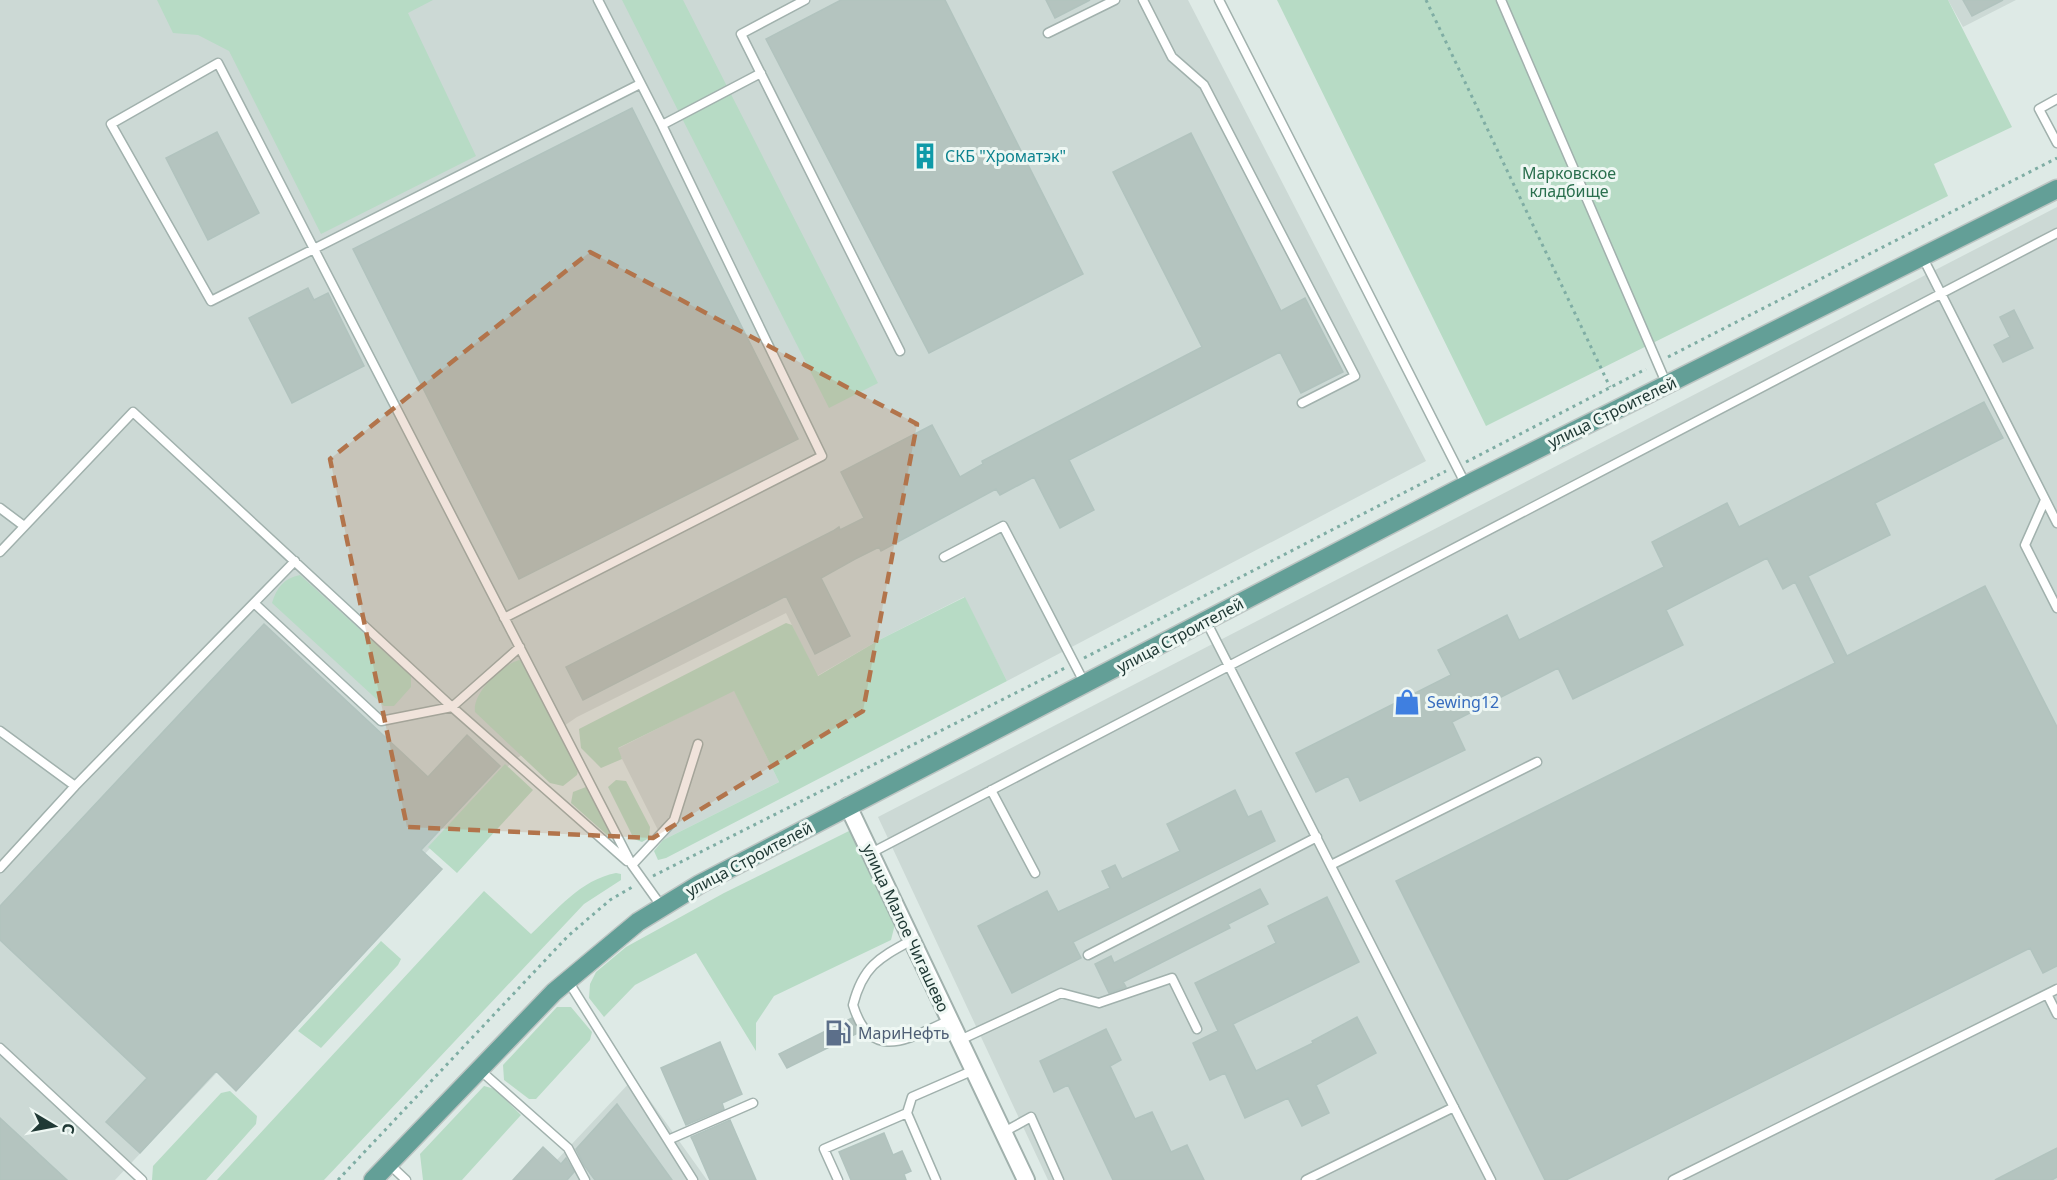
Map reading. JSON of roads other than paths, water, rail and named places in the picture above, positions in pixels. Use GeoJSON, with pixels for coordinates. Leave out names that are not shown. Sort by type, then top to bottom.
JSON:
{"type":"FeatureCollection","features":[{"type":"Feature","properties":{"kind":"main road","name":"улица Строителей"},"geometry":{"type":"LineString","coordinates":[[373,1180],[567,981],[638,922],[662,907],[848,806],[1466,485],[2057,189]]}},
{"type":"Feature","properties":{"kind":"street","name":"улица Малое Чигашево"},"geometry":{"type":"LineString","coordinates":[[848,806],[1026,1180]]}},
{"type":"Feature","properties":{"kind":"lane"},"geometry":{"type":"LineString","coordinates":[[504,618],[822,456],[662,125],[598,0]]}},
{"type":"Feature","properties":{"kind":"lane"},"geometry":{"type":"LineString","coordinates":[[805,0],[741,34],[900,351]]}},
{"type":"Feature","properties":{"kind":"lane"},"geometry":{"type":"LineString","coordinates":[[1048,33],[1115,0]]}},
{"type":"Feature","properties":{"kind":"lane"},"geometry":{"type":"LineString","coordinates":[[1143,0],[1172,57],[1204,85],[1355,376],[1302,403]]}},
{"type":"Feature","properties":{"kind":"lane"},"geometry":{"type":"LineString","coordinates":[[1219,0],[1466,485]]}},
{"type":"Feature","properties":{"kind":"lane"},"geometry":{"type":"LineString","coordinates":[[1501,0],[1667,385]]}},
{"type":"Feature","properties":{"kind":"lane"},"geometry":{"type":"LineString","coordinates":[[640,84],[314,249],[211,302],[111,124],[218,63],[314,249],[504,618],[633,866],[662,907]]}},
{"type":"Feature","properties":{"kind":"lane"},"geometry":{"type":"LineString","coordinates":[[662,125],[761,73]]}},
{"type":"Feature","properties":{"kind":"lane"},"geometry":{"type":"LineString","coordinates":[[2057,99],[2039,109],[2057,143]]}},
{"type":"Feature","properties":{"kind":"lane"},"geometry":{"type":"LineString","coordinates":[[871,853],[2057,233]]}},
{"type":"Feature","properties":{"kind":"lane"},"geometry":{"type":"LineString","coordinates":[[1923,258],[2057,523]]}},
{"type":"Feature","properties":{"kind":"lane"},"geometry":{"type":"LineString","coordinates":[[0,552],[134,412],[452,707],[633,866]]}},
{"type":"Feature","properties":{"kind":"lane"},"geometry":{"type":"LineString","coordinates":[[2045,500],[2025,545],[2057,608]]}},
{"type":"Feature","properties":{"kind":"lane"},"geometry":{"type":"LineString","coordinates":[[0,508],[24,526]]}},
{"type":"Feature","properties":{"kind":"lane"},"geometry":{"type":"LineString","coordinates":[[944,557],[1003,526],[1085,684]]}},
{"type":"Feature","properties":{"kind":"lane"},"geometry":{"type":"LineString","coordinates":[[0,868],[75,786],[295,561]]}},
{"type":"Feature","properties":{"kind":"lane"},"geometry":{"type":"LineString","coordinates":[[254,603],[381,721],[452,707],[519,646]]}},
{"type":"Feature","properties":{"kind":"lane"},"geometry":{"type":"LineString","coordinates":[[1206,621],[1491,1180]]}},
{"type":"Feature","properties":{"kind":"lane"},"geometry":{"type":"LineString","coordinates":[[0,731],[75,786]]}},
{"type":"Feature","properties":{"kind":"lane"},"geometry":{"type":"LineString","coordinates":[[633,866],[674,820],[698,744]]}},
{"type":"Feature","properties":{"kind":"lane"},"geometry":{"type":"LineString","coordinates":[[1331,865],[1537,762]]}},
{"type":"Feature","properties":{"kind":"lane"},"geometry":{"type":"LineString","coordinates":[[991,790],[1035,873]]}},
{"type":"Feature","properties":{"kind":"lane"},"geometry":{"type":"LineString","coordinates":[[1088,956],[1317,837]]}},
{"type":"Feature","properties":{"kind":"lane"},"geometry":{"type":"LineString","coordinates":[[912,940],[874,962],[864,973],[853,1005],[860,1023],[871,1038],[899,1041],[950,1020]]}},
{"type":"Feature","properties":{"kind":"lane"},"geometry":{"type":"LineString","coordinates":[[960,1040],[1061,993],[1099,1003],[1172,978],[1197,1029]]}},
{"type":"Feature","properties":{"kind":"lane"},"geometry":{"type":"LineString","coordinates":[[567,981],[693,1180]]}},
{"type":"Feature","properties":{"kind":"lane"},"geometry":{"type":"LineString","coordinates":[[1673,1180],[2057,989]]}},
{"type":"Feature","properties":{"kind":"lane"},"geometry":{"type":"LineString","coordinates":[[2046,994],[2057,1014]]}},
{"type":"Feature","properties":{"kind":"lane"},"geometry":{"type":"LineString","coordinates":[[0,1048],[142,1180]]}},
{"type":"Feature","properties":{"kind":"lane"},"geometry":{"type":"LineString","coordinates":[[936,1180],[907,1113],[912,1097],[974,1070]]}},
{"type":"Feature","properties":{"kind":"lane"},"geometry":{"type":"LineString","coordinates":[[481,1071],[568,1148],[585,1180]]}},
{"type":"Feature","properties":{"kind":"lane"},"geometry":{"type":"LineString","coordinates":[[668,1140],[753,1103]]}},
{"type":"Feature","properties":{"kind":"lane"},"geometry":{"type":"LineString","coordinates":[[1306,1180],[1454,1107]]}},
{"type":"Feature","properties":{"kind":"lane"},"geometry":{"type":"LineString","coordinates":[[838,1180],[824,1149],[907,1113]]}},
{"type":"Feature","properties":{"kind":"lane"},"geometry":{"type":"LineString","coordinates":[[1004,1132],[1031,1117],[1059,1180]]}},
{"type":"Feature","properties":{"kind":"lane"},"geometry":{"type":"LineString","coordinates":[[389,1164],[406,1180]]}},
{"type":"Feature","properties":{"kind":"place","name":"СКБ \"Хроматэк\""},"geometry":{"type":"Point","coordinates":[925,156]}},
{"type":"Feature","properties":{"kind":"place","name":"Sewing12"},"geometry":{"type":"Point","coordinates":[1407,702]}},
{"type":"Feature","properties":{"kind":"place","name":"МариНефть"},"geometry":{"type":"Point","coordinates":[838,1033]}},
{"type":"Feature","properties":{"kind":"park label","name":"Марковское кладбище"},"geometry":{"type":"Point","coordinates":[1569,182]}}]}
